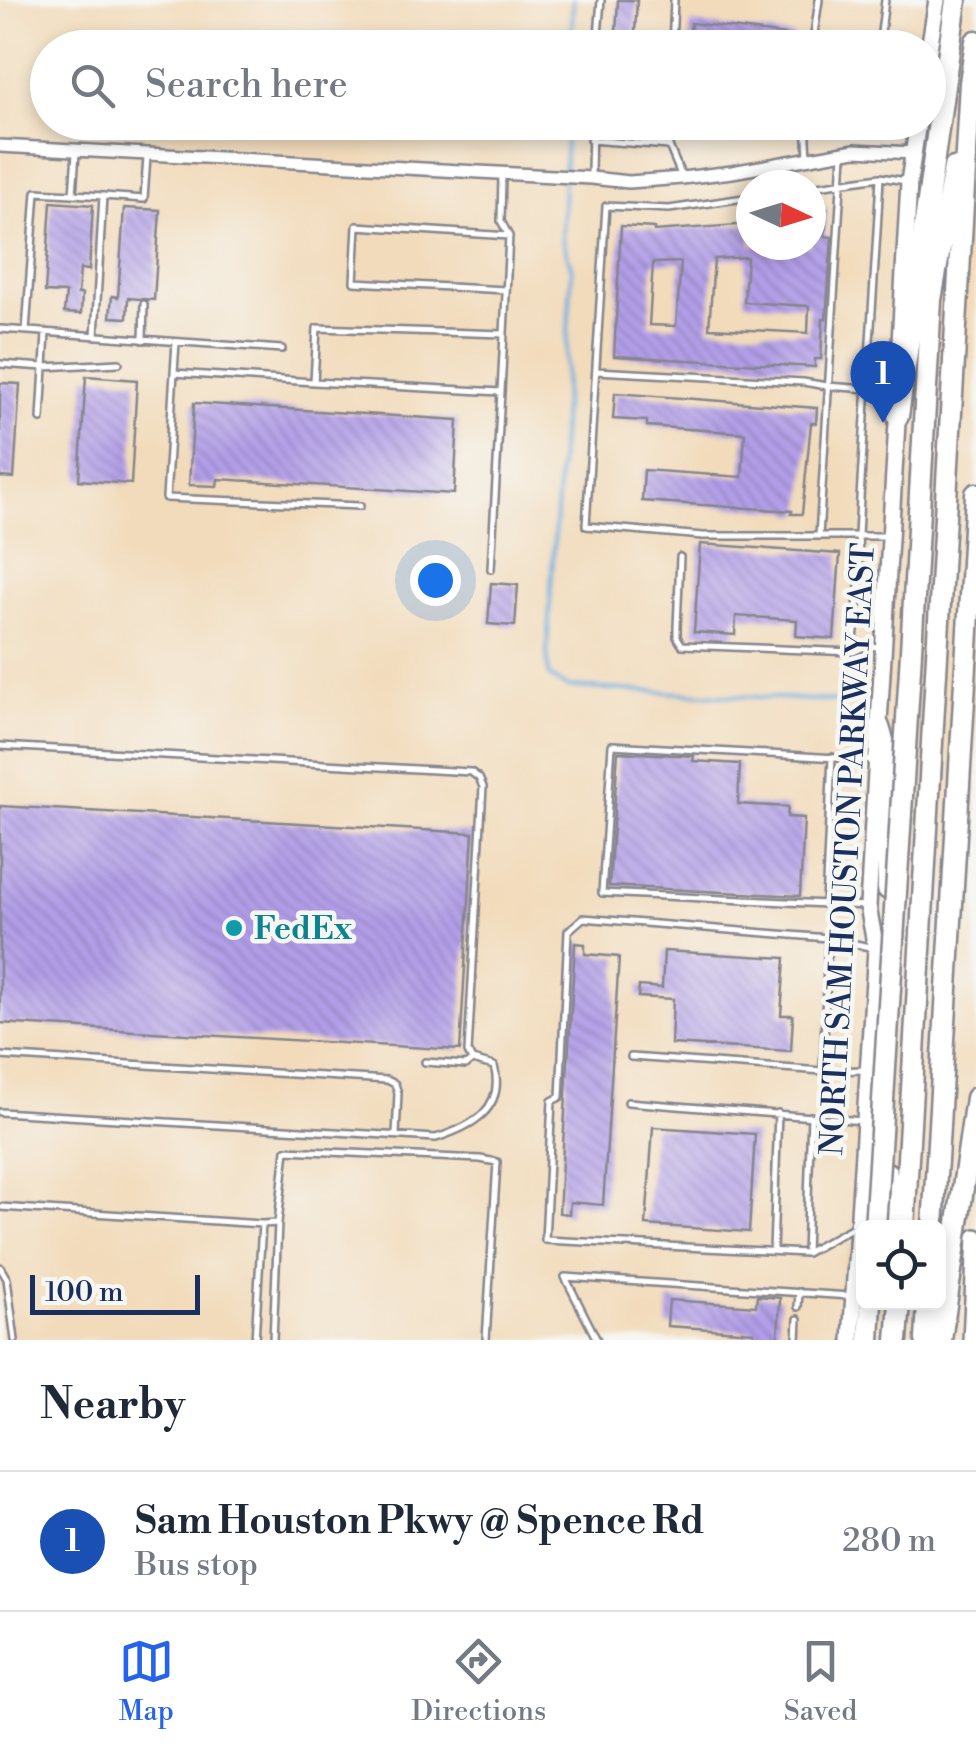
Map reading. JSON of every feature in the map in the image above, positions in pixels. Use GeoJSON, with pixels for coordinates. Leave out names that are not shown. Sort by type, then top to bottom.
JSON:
{"type":"FeatureCollection","features":[{"type":"Feature","properties":{"kind":"highway"},"geometry":{"type":"LineString","coordinates":[[946,72],[956,0]]}},
{"type":"Feature","properties":{"kind":"highway"},"geometry":{"type":"LineString","coordinates":[[866,1220],[910,669],[931,300],[976,41]]}},
{"type":"Feature","properties":{"kind":"highway"},"geometry":{"type":"LineString","coordinates":[[904,1220],[970,82]]}},
{"type":"Feature","properties":{"kind":"highway"},"geometry":{"type":"LineString","coordinates":[[898,416],[936,140]]}},
{"type":"Feature","properties":{"kind":"highway"},"geometry":{"type":"LineString","coordinates":[[933,1220],[976,494]]}},
{"type":"Feature","properties":{"kind":"highway"},"geometry":{"type":"LineString","coordinates":[[878,727],[888,757],[887,1220]]}},
{"type":"Feature","properties":{"kind":"highway"},"geometry":{"type":"LineString","coordinates":[[941,1340],[976,1098]]}},
{"type":"Feature","properties":{"kind":"highway"},"geometry":{"type":"LineString","coordinates":[[864,1310],[869,1340]]}},
{"type":"Feature","properties":{"kind":"highway"},"geometry":{"type":"LineString","coordinates":[[888,1310],[890,1340]]}},
{"type":"Feature","properties":{"kind":"highway"},"geometry":{"type":"LineString","coordinates":[[897,1340],[899,1310]]}},
{"type":"Feature","properties":{"kind":"highway"},"geometry":{"type":"LineString","coordinates":[[926,1340],[928,1310]]}},
{"type":"Feature","properties":{"kind":"main road"},"geometry":{"type":"LineString","coordinates":[[932,30],[937,0]]}},
{"type":"Feature","properties":{"kind":"main road","name":"NORTH SAM HOUSTON PARKWAY EAST"},"geometry":{"type":"LineString","coordinates":[[866,1220],[866,1121],[876,948],[868,906],[892,536],[909,182],[915,140]]}},
{"type":"Feature","properties":{"kind":"main road"},"geometry":{"type":"LineString","coordinates":[[971,1340],[976,1237]]}},
{"type":"Feature","properties":{"kind":"main road","name":"NORTH SAM HOUSTON PARKWAY EAST"},"geometry":{"type":"LineString","coordinates":[[850,1340],[859,1310]]}},
{"type":"Feature","properties":{"kind":"street"},"geometry":{"type":"LineString","coordinates":[[0,146],[628,182],[682,178],[856,150],[913,153]]}},
{"type":"Feature","properties":{"kind":"lane"},"geometry":{"type":"LineString","coordinates":[[598,30],[601,0]]}},
{"type":"Feature","properties":{"kind":"lane"},"geometry":{"type":"LineString","coordinates":[[673,30],[674,0]]}},
{"type":"Feature","properties":{"kind":"lane"},"geometry":{"type":"LineString","coordinates":[[815,30],[819,0]]}},
{"type":"Feature","properties":{"kind":"lane"},"geometry":{"type":"LineString","coordinates":[[881,30],[885,0]]}},
{"type":"Feature","properties":{"kind":"lane"},"geometry":{"type":"LineString","coordinates":[[585,178],[590,140],[669,146]]}},
{"type":"Feature","properties":{"kind":"lane"},"geometry":{"type":"LineString","coordinates":[[669,140],[682,178]]}},
{"type":"Feature","properties":{"kind":"lane"},"geometry":{"type":"LineString","coordinates":[[807,140],[808,157]]}},
{"type":"Feature","properties":{"kind":"lane"},"geometry":{"type":"LineString","coordinates":[[73,194],[76,150]]}},
{"type":"Feature","properties":{"kind":"lane"},"geometry":{"type":"LineString","coordinates":[[819,536],[843,152]]}},
{"type":"Feature","properties":{"kind":"lane"},"geometry":{"type":"LineString","coordinates":[[26,331],[36,192],[144,198],[147,154]]}},
{"type":"Feature","properties":{"kind":"lane"},"geometry":{"type":"LineString","coordinates":[[761,166],[762,170]]}},
{"type":"Feature","properties":{"kind":"lane"},"geometry":{"type":"LineString","coordinates":[[491,569],[509,236],[501,221],[502,173]]}},
{"type":"Feature","properties":{"kind":"lane"},"geometry":{"type":"LineString","coordinates":[[852,652],[860,574],[858,536],[880,177]]}},
{"type":"Feature","properties":{"kind":"lane"},"geometry":{"type":"LineString","coordinates":[[826,185],[880,177],[909,182]]}},
{"type":"Feature","properties":{"kind":"lane"},"geometry":{"type":"LineString","coordinates":[[95,336],[104,196]]}},
{"type":"Feature","properties":{"kind":"lane"},"geometry":{"type":"LineString","coordinates":[[736,198],[668,209],[606,206],[586,526],[704,536],[892,536]]}},
{"type":"Feature","properties":{"kind":"lane"},"geometry":{"type":"LineString","coordinates":[[506,290],[354,282],[357,226],[509,236]]}},
{"type":"Feature","properties":{"kind":"lane"},"geometry":{"type":"LineString","coordinates":[[142,340],[144,304]]}},
{"type":"Feature","properties":{"kind":"lane"},"geometry":{"type":"LineString","coordinates":[[314,382],[317,328],[504,334]]}},
{"type":"Feature","properties":{"kind":"lane"},"geometry":{"type":"LineString","coordinates":[[0,329],[282,349]]}},
{"type":"Feature","properties":{"kind":"lane"},"geometry":{"type":"LineString","coordinates":[[41,419],[46,332]]}},
{"type":"Feature","properties":{"kind":"lane"},"geometry":{"type":"LineString","coordinates":[[176,342],[166,498],[360,506]]}},
{"type":"Feature","properties":{"kind":"lane"},"geometry":{"type":"LineString","coordinates":[[0,364],[119,363]]}},
{"type":"Feature","properties":{"kind":"lane"},"geometry":{"type":"LineString","coordinates":[[595,371],[897,391]]}},
{"type":"Feature","properties":{"kind":"lane"},"geometry":{"type":"LineString","coordinates":[[174,374],[501,392]]}},
{"type":"Feature","properties":{"kind":"lane"},"geometry":{"type":"LineString","coordinates":[[680,557],[677,638],[682,645],[852,652],[866,646],[882,648]]}},
{"type":"Feature","properties":{"kind":"lane"},"geometry":{"type":"LineString","coordinates":[[868,906],[602,893],[612,745],[875,760]]}},
{"type":"Feature","properties":{"kind":"lane"},"geometry":{"type":"LineString","coordinates":[[0,746],[472,772],[484,787],[468,1052],[472,1060],[494,1066],[498,1080],[494,1098],[482,1115],[463,1129],[436,1138],[0,1112]]}},
{"type":"Feature","properties":{"kind":"lane"},"geometry":{"type":"LineString","coordinates":[[825,904],[832,757]]}},
{"type":"Feature","properties":{"kind":"lane"},"geometry":{"type":"LineString","coordinates":[[856,1230],[806,1252],[545,1240],[552,1101],[560,1097],[568,932],[583,918],[828,938],[876,948]]}},
{"type":"Feature","properties":{"kind":"lane"},"geometry":{"type":"LineString","coordinates":[[823,1071],[828,938]]}},
{"type":"Feature","properties":{"kind":"lane"},"geometry":{"type":"LineString","coordinates":[[0,1056],[387,1080],[395,1084],[398,1092],[396,1135]]}},
{"type":"Feature","properties":{"kind":"lane"},"geometry":{"type":"LineString","coordinates":[[631,1058],[823,1071],[868,1070]]}},
{"type":"Feature","properties":{"kind":"lane"},"geometry":{"type":"LineString","coordinates":[[425,1062],[466,1064],[472,1060]]}},
{"type":"Feature","properties":{"kind":"lane"},"geometry":{"type":"LineString","coordinates":[[628,1102],[866,1121]]}},
{"type":"Feature","properties":{"kind":"lane"},"geometry":{"type":"LineString","coordinates":[[772,1251],[778,1114]]}},
{"type":"Feature","properties":{"kind":"lane"},"geometry":{"type":"LineString","coordinates":[[806,1252],[811,1116]]}},
{"type":"Feature","properties":{"kind":"lane"},"geometry":{"type":"LineString","coordinates":[[274,1340],[278,1223],[286,1150],[497,1162],[486,1340]]}},
{"type":"Feature","properties":{"kind":"lane"},"geometry":{"type":"LineString","coordinates":[[0,1207],[278,1223]]}},
{"type":"Feature","properties":{"kind":"lane"},"geometry":{"type":"LineString","coordinates":[[255,1340],[262,1224]]}},
{"type":"Feature","properties":{"kind":"lane"},"geometry":{"type":"LineString","coordinates":[[0,1267],[7,1279],[15,1340]]}},
{"type":"Feature","properties":{"kind":"lane"},"geometry":{"type":"LineString","coordinates":[[597,1340],[565,1276],[856,1298]]}},
{"type":"Feature","properties":{"kind":"lane"},"geometry":{"type":"LineString","coordinates":[[798,1307],[799,1292]]}},
{"type":"Feature","properties":{"kind":"lane"},"geometry":{"type":"LineString","coordinates":[[796,1340],[798,1320]]}},
{"type":"Feature","properties":{"kind":"building"},"geometry":{"type":"Polygon","coordinates":[[[618,0],[637,0],[635,30],[616,30],[618,0]]]}},
{"type":"Feature","properties":{"kind":"building"},"geometry":{"type":"Polygon","coordinates":[[[691,23],[746,30],[690,30],[691,23]]]}},
{"type":"Feature","properties":{"kind":"building"},"geometry":{"type":"Polygon","coordinates":[[[51,202],[93,205],[89,270],[80,269],[81,314],[64,313],[66,293],[45,292],[51,202]]]}},
{"type":"Feature","properties":{"kind":"building"},"geometry":{"type":"Polygon","coordinates":[[[124,208],[160,210],[154,300],[128,298],[127,318],[110,317],[112,296],[118,297],[124,208]]]}},
{"type":"Feature","properties":{"kind":"building"},"geometry":{"type":"Polygon","coordinates":[[[736,225],[736,258],[714,259],[709,328],[808,333],[809,306],[744,302],[747,260],[826,260],[826,236],[832,237],[821,359],[815,359],[815,367],[614,356],[621,226],[654,231],[736,225]],[[681,262],[653,263],[649,325],[676,326],[681,262]]]}},
{"type":"Feature","properties":{"kind":"building"},"geometry":{"type":"Polygon","coordinates":[[[86,376],[137,380],[131,484],[79,480],[86,376]]]}},
{"type":"Feature","properties":{"kind":"building"},"geometry":{"type":"Polygon","coordinates":[[[0,383],[20,384],[14,478],[0,477],[0,383]]]}},
{"type":"Feature","properties":{"kind":"building"},"geometry":{"type":"Polygon","coordinates":[[[615,393],[817,408],[816,423],[811,423],[802,514],[642,501],[644,470],[742,477],[745,433],[647,426],[647,421],[613,419],[615,393]]]}},
{"type":"Feature","properties":{"kind":"building"},"geometry":{"type":"Polygon","coordinates":[[[194,403],[458,420],[454,494],[218,479],[217,486],[189,485],[194,403]]]}},
{"type":"Feature","properties":{"kind":"building"},"geometry":{"type":"Polygon","coordinates":[[[700,544],[840,554],[834,639],[796,636],[797,620],[736,616],[735,635],[694,632],[700,544]]]}},
{"type":"Feature","properties":{"kind":"building"},"geometry":{"type":"Polygon","coordinates":[[[491,583],[518,585],[515,626],[488,624],[491,583]]]}},
{"type":"Feature","properties":{"kind":"building"},"geometry":{"type":"Polygon","coordinates":[[[618,752],[694,756],[693,761],[740,764],[738,804],[788,807],[787,817],[804,818],[800,896],[609,886],[618,752]]]}},
{"type":"Feature","properties":{"kind":"building","name":"FedEx"},"geometry":{"type":"Polygon","coordinates":[[[0,806],[473,833],[460,1050],[0,1023],[0,806]]]}},
{"type":"Feature","properties":{"kind":"building"},"geometry":{"type":"Polygon","coordinates":[[[575,943],[585,944],[585,954],[619,957],[603,1205],[570,1202],[569,1214],[559,1213],[575,943]]]}},
{"type":"Feature","properties":{"kind":"building"},"geometry":{"type":"Polygon","coordinates":[[[664,951],[785,958],[781,1015],[793,1015],[791,1051],[671,1044],[673,999],[638,997],[639,986],[662,988],[664,951]]]}},
{"type":"Feature","properties":{"kind":"building"},"geometry":{"type":"Polygon","coordinates":[[[653,1127],[755,1134],[749,1232],[646,1225],[653,1127]]]}},
{"type":"Feature","properties":{"kind":"building"},"geometry":{"type":"Polygon","coordinates":[[[757,1296],[780,1298],[778,1340],[754,1340],[754,1332],[667,1326],[669,1300],[756,1306],[757,1296]]]}},
{"type":"Feature","properties":{"kind":"waterway"},"geometry":{"type":"LineString","coordinates":[[572,30],[573,0]]}},
{"type":"Feature","properties":{"kind":"waterway"},"geometry":{"type":"LineString","coordinates":[[565,140],[562,239],[572,269],[547,650],[549,676],[567,687],[874,703]]}},
{"type":"Feature","properties":{"kind":"place","name":"Sam Houston Pkwy @ Spence Rd"},"geometry":{"type":"Point","coordinates":[883,423]}},
{"type":"Feature","properties":{"kind":"place","name":"FedEx"},"geometry":{"type":"Point","coordinates":[234,928]}}]}
